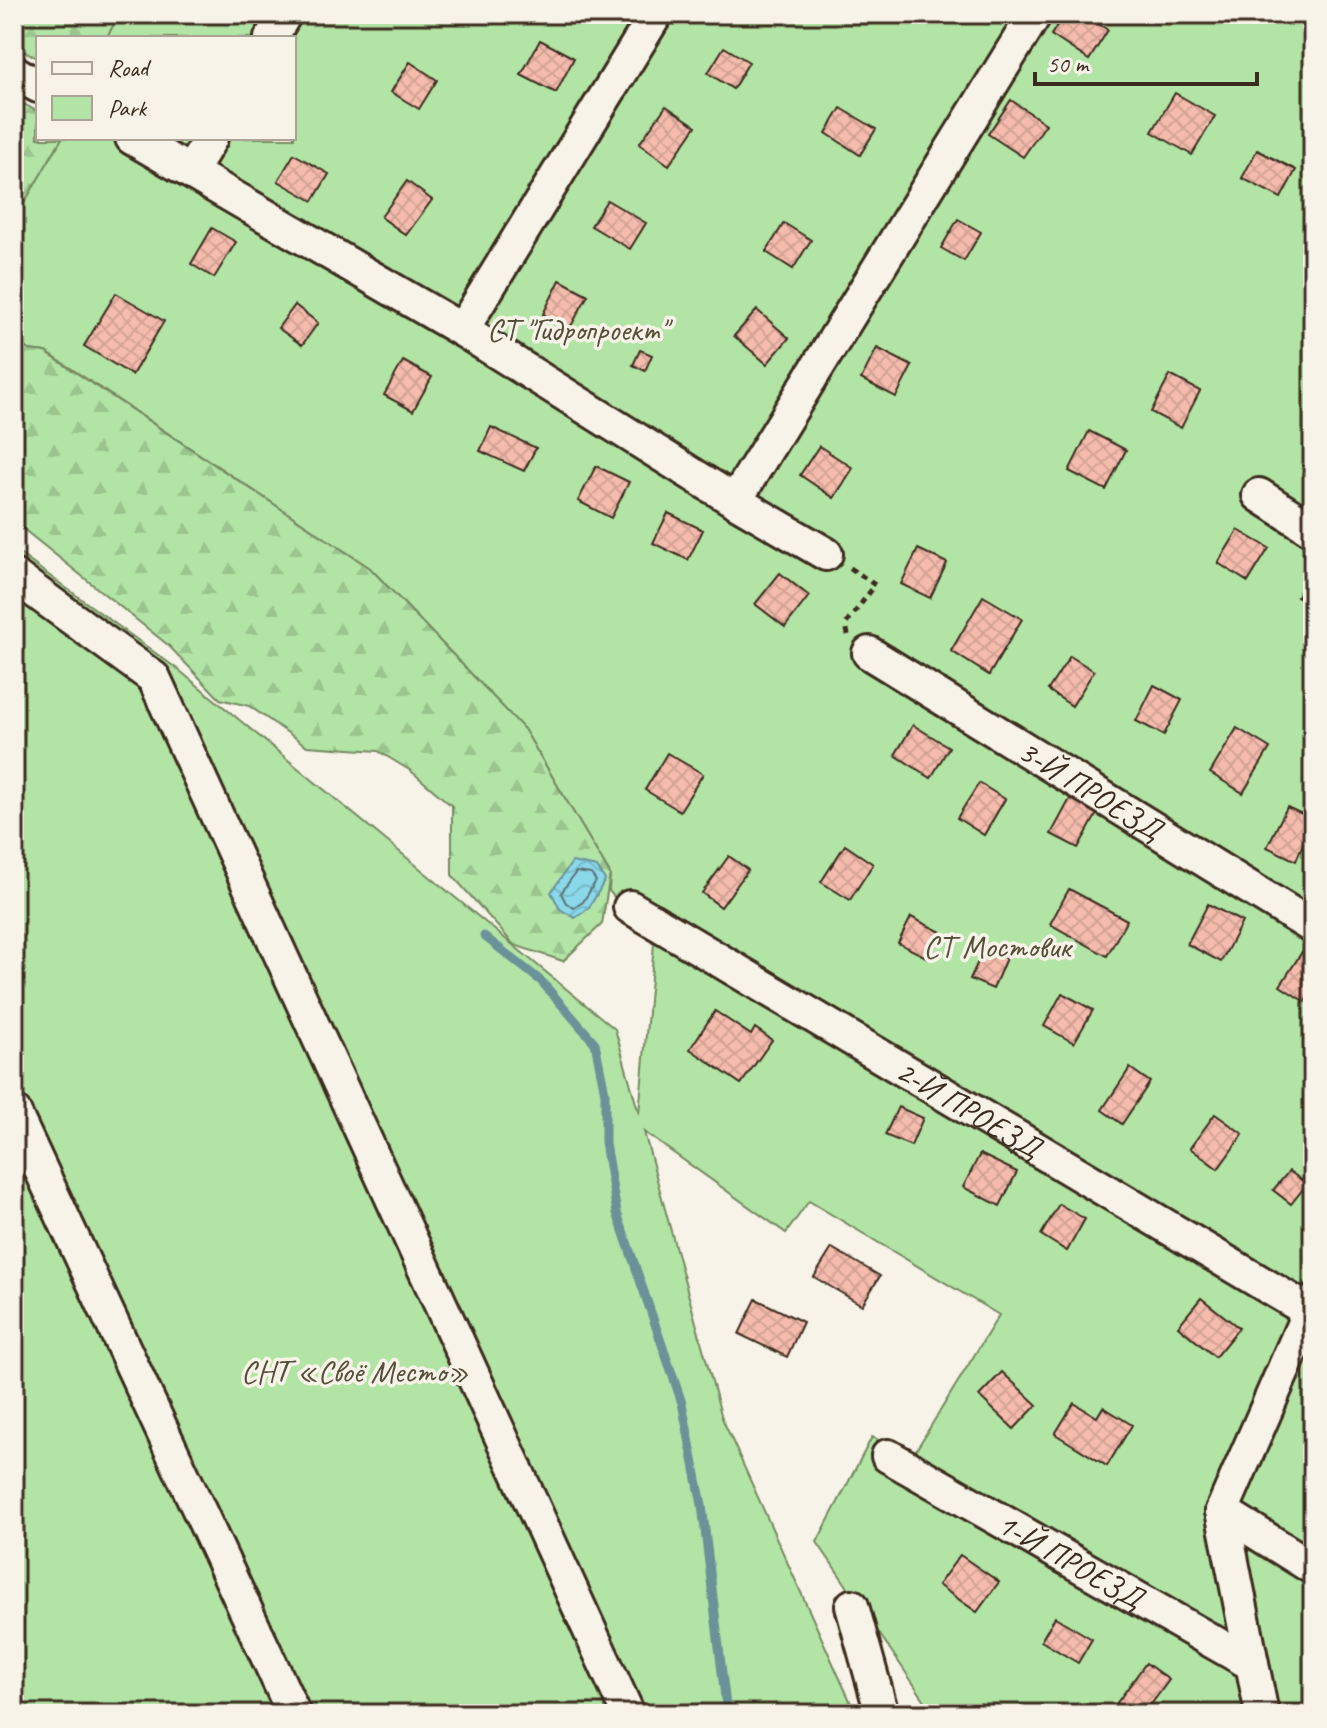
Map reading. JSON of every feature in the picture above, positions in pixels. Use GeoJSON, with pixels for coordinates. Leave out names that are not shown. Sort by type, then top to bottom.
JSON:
{"type":"FeatureCollection","features":[{"type":"Feature","properties":{"kind":"street"},"geometry":{"type":"LineString","coordinates":[[272,36],[285,14]]}},
{"type":"Feature","properties":{"kind":"street"},"geometry":{"type":"LineString","coordinates":[[462,330],[656,14]]}},
{"type":"Feature","properties":{"kind":"street"},"geometry":{"type":"LineString","coordinates":[[735,501],[1035,14]]}},
{"type":"Feature","properties":{"kind":"street"},"geometry":{"type":"LineString","coordinates":[[14,72],[36,85]]}},
{"type":"Feature","properties":{"kind":"street"},"geometry":{"type":"LineString","coordinates":[[136,140],[462,330],[735,501],[826,554]]}},
{"type":"Feature","properties":{"kind":"street"},"geometry":{"type":"LineString","coordinates":[[191,171],[210,140]]}},
{"type":"Feature","properties":{"kind":"street"},"geometry":{"type":"LineString","coordinates":[[1259,495],[1313,530]]}},
{"type":"Feature","properties":{"kind":"street"},"geometry":{"type":"LineString","coordinates":[[14,576],[154,678],[621,1712]]}},
{"type":"Feature","properties":{"kind":"street","name":"3-Й ПРОЕЗД"},"geometry":{"type":"LineString","coordinates":[[869,653],[1313,927]]}},
{"type":"Feature","properties":{"kind":"street","name":"2-Й ПРОЕЗД"},"geometry":{"type":"LineString","coordinates":[[630,907],[1310,1306]]}},
{"type":"Feature","properties":{"kind":"street"},"geometry":{"type":"LineString","coordinates":[[14,1112],[294,1714]]}},
{"type":"Feature","properties":{"kind":"street"},"geometry":{"type":"LineString","coordinates":[[1262,1714],[1222,1511],[1310,1306]]}},
{"type":"Feature","properties":{"kind":"street","name":"1-Й ПРОЕЗД"},"geometry":{"type":"LineString","coordinates":[[888,1456],[1252,1664]]}},
{"type":"Feature","properties":{"kind":"street"},"geometry":{"type":"LineString","coordinates":[[1222,1511],[1313,1568]]}},
{"type":"Feature","properties":{"kind":"street"},"geometry":{"type":"LineString","coordinates":[[852,1606],[882,1714]]}},
{"type":"Feature","properties":{"kind":"path"},"geometry":{"type":"LineString","coordinates":[[826,554],[875,585],[846,624],[848,637],[869,653]]}},
{"type":"Feature","properties":{"kind":"green space"},"geometry":{"type":"Polygon","coordinates":[[[14,14],[120,14],[107,36],[36,36],[36,57],[14,47],[14,14]]]}},
{"type":"Feature","properties":{"kind":"green space"},"geometry":{"type":"Polygon","coordinates":[[[120,14],[1313,14],[1313,1714],[934,1714],[817,1542],[872,1437],[913,1455],[999,1315],[809,1201],[786,1233],[644,1132],[722,1418],[856,1714],[14,1714],[14,550],[180,671],[615,1029],[639,1114],[654,944],[609,891],[610,874],[524,729],[370,568],[46,352],[29,350],[14,341],[14,220],[61,140],[296,140],[296,36],[107,36],[120,14]]]}},
{"type":"Feature","properties":{"kind":"green space"},"geometry":{"type":"Polygon","coordinates":[[[14,98],[36,111],[36,140],[61,140],[14,220],[14,98]]]}},
{"type":"Feature","properties":{"kind":"green space"},"geometry":{"type":"Polygon","coordinates":[[[14,341],[29,350],[45,352],[370,568],[524,729],[610,874],[602,924],[563,961],[514,945],[452,875],[452,806],[411,771],[378,751],[307,746],[249,706],[220,699],[168,645],[14,519],[14,341]]]}},
{"type":"Feature","properties":{"kind":"water"},"geometry":{"type":"Polygon","coordinates":[[[572,862],[597,867],[605,880],[589,908],[575,918],[560,909],[551,892],[572,862]]]}},
{"type":"Feature","properties":{"kind":"building"},"geometry":{"type":"Polygon","coordinates":[[[1064,14],[1083,14],[1108,30],[1089,60],[1051,35],[1064,14]]]}},
{"type":"Feature","properties":{"kind":"building"},"geometry":{"type":"Polygon","coordinates":[[[540,40],[574,58],[556,93],[521,75],[540,40]]]}},
{"type":"Feature","properties":{"kind":"building"},"geometry":{"type":"Polygon","coordinates":[[[724,47],[749,62],[733,89],[708,73],[724,47]]]}},
{"type":"Feature","properties":{"kind":"building"},"geometry":{"type":"Polygon","coordinates":[[[410,62],[437,80],[419,109],[391,92],[410,62]]]}},
{"type":"Feature","properties":{"kind":"building"},"geometry":{"type":"Polygon","coordinates":[[[1175,93],[1215,116],[1192,155],[1152,132],[1175,93]]]}},
{"type":"Feature","properties":{"kind":"building"},"geometry":{"type":"Polygon","coordinates":[[[1011,100],[1046,124],[1023,157],[988,134],[1011,100]]]}},
{"type":"Feature","properties":{"kind":"building"},"geometry":{"type":"Polygon","coordinates":[[[666,106],[696,126],[669,165],[639,144],[666,106]]]}},
{"type":"Feature","properties":{"kind":"building"},"geometry":{"type":"Polygon","coordinates":[[[841,108],[876,129],[860,155],[826,133],[841,108]]]}},
{"type":"Feature","properties":{"kind":"building"},"geometry":{"type":"Polygon","coordinates":[[[1257,150],[1296,170],[1281,198],[1242,178],[1257,150]]]}},
{"type":"Feature","properties":{"kind":"building"},"geometry":{"type":"Polygon","coordinates":[[[294,154],[329,174],[313,201],[278,181],[294,154]]]}},
{"type":"Feature","properties":{"kind":"building"},"geometry":{"type":"Polygon","coordinates":[[[407,181],[432,200],[406,235],[381,217],[407,181]]]}},
{"type":"Feature","properties":{"kind":"building"},"geometry":{"type":"Polygon","coordinates":[[[607,200],[646,223],[630,249],[591,226],[607,200]]]}},
{"type":"Feature","properties":{"kind":"building"},"geometry":{"type":"Polygon","coordinates":[[[958,219],[981,232],[964,261],[941,248],[958,219]]]}},
{"type":"Feature","properties":{"kind":"building"},"geometry":{"type":"Polygon","coordinates":[[[784,223],[811,240],[793,269],[766,252],[784,223]]]}},
{"type":"Feature","properties":{"kind":"building"},"geometry":{"type":"Polygon","coordinates":[[[212,228],[236,242],[214,278],[191,264],[212,228]]]}},
{"type":"Feature","properties":{"kind":"building"},"geometry":{"type":"Polygon","coordinates":[[[560,280],[588,295],[570,328],[543,314],[560,280]]]}},
{"type":"Feature","properties":{"kind":"building"},"geometry":{"type":"Polygon","coordinates":[[[116,293],[164,321],[132,375],[84,346],[116,293]]]}},
{"type":"Feature","properties":{"kind":"building"},"geometry":{"type":"Polygon","coordinates":[[[295,305],[318,323],[302,345],[278,328],[295,305]]]}},
{"type":"Feature","properties":{"kind":"building"},"geometry":{"type":"Polygon","coordinates":[[[757,310],[789,338],[767,364],[734,336],[757,310]]]}},
{"type":"Feature","properties":{"kind":"building"},"geometry":{"type":"Polygon","coordinates":[[[877,348],[912,366],[896,397],[861,379],[877,348]]]}},
{"type":"Feature","properties":{"kind":"building"},"geometry":{"type":"Polygon","coordinates":[[[640,350],[652,355],[645,371],[633,365],[640,350]]]}},
{"type":"Feature","properties":{"kind":"building"},"geometry":{"type":"Polygon","coordinates":[[[403,361],[432,377],[413,411],[384,395],[403,361]]]}},
{"type":"Feature","properties":{"kind":"building"},"geometry":{"type":"Polygon","coordinates":[[[1170,375],[1200,391],[1181,428],[1151,412],[1170,375]]]}},
{"type":"Feature","properties":{"kind":"building"},"geometry":{"type":"Polygon","coordinates":[[[491,427],[536,448],[524,471],[480,451],[491,427]]]}},
{"type":"Feature","properties":{"kind":"building"},"geometry":{"type":"Polygon","coordinates":[[[1089,431],[1126,450],[1106,490],[1069,471],[1089,431]]]}},
{"type":"Feature","properties":{"kind":"building"},"geometry":{"type":"Polygon","coordinates":[[[819,446],[853,468],[834,498],[800,475],[819,446]]]}},
{"type":"Feature","properties":{"kind":"building"},"geometry":{"type":"Polygon","coordinates":[[[596,466],[629,482],[611,518],[578,501],[596,466]]]}},
{"type":"Feature","properties":{"kind":"building"},"geometry":{"type":"Polygon","coordinates":[[[668,513],[703,530],[688,560],[653,543],[668,513]]]}},
{"type":"Feature","properties":{"kind":"building"},"geometry":{"type":"Polygon","coordinates":[[[1238,530],[1269,548],[1248,582],[1218,563],[1238,530]]]}},
{"type":"Feature","properties":{"kind":"building"},"geometry":{"type":"Polygon","coordinates":[[[918,549],[947,563],[930,598],[901,584],[918,549]]]}},
{"type":"Feature","properties":{"kind":"building"},"geometry":{"type":"Polygon","coordinates":[[[1313,568],[1313,605],[1297,596],[1313,568]]]}},
{"type":"Feature","properties":{"kind":"building"},"geometry":{"type":"Polygon","coordinates":[[[780,573],[809,596],[785,627],[755,604],[780,573]]]}},
{"type":"Feature","properties":{"kind":"building"},"geometry":{"type":"Polygon","coordinates":[[[983,596],[1022,619],[989,675],[951,651],[983,596]]]}},
{"type":"Feature","properties":{"kind":"building"},"geometry":{"type":"Polygon","coordinates":[[[1070,656],[1094,671],[1072,706],[1048,690],[1070,656]]]}},
{"type":"Feature","properties":{"kind":"building"},"geometry":{"type":"Polygon","coordinates":[[[1154,685],[1182,700],[1164,735],[1136,721],[1154,685]]]}},
{"type":"Feature","properties":{"kind":"building"},"geometry":{"type":"Polygon","coordinates":[[[913,725],[949,747],[931,778],[895,755],[913,725]]]}},
{"type":"Feature","properties":{"kind":"building"},"geometry":{"type":"Polygon","coordinates":[[[1237,728],[1270,748],[1243,793],[1210,773],[1237,728]]]}},
{"type":"Feature","properties":{"kind":"building"},"geometry":{"type":"Polygon","coordinates":[[[667,753],[703,774],[680,811],[645,790],[667,753]]]}},
{"type":"Feature","properties":{"kind":"building"},"geometry":{"type":"Polygon","coordinates":[[[979,783],[1005,799],[984,835],[957,818],[979,783]]]}},
{"type":"Feature","properties":{"kind":"building"},"geometry":{"type":"Polygon","coordinates":[[[1071,797],[1098,812],[1078,848],[1051,834],[1071,797]]]}},
{"type":"Feature","properties":{"kind":"building"},"geometry":{"type":"Polygon","coordinates":[[[1287,807],[1313,819],[1296,861],[1267,847],[1287,807]]]}},
{"type":"Feature","properties":{"kind":"building"},"geometry":{"type":"Polygon","coordinates":[[[845,845],[873,864],[850,900],[821,882],[845,845]]]}},
{"type":"Feature","properties":{"kind":"building"},"geometry":{"type":"Polygon","coordinates":[[[729,856],[748,870],[721,907],[702,893],[729,856]]]}},
{"type":"Feature","properties":{"kind":"building"},"geometry":{"type":"Polygon","coordinates":[[[1069,889],[1127,920],[1107,956],[1050,924],[1069,889]]]}},
{"type":"Feature","properties":{"kind":"building"},"geometry":{"type":"Polygon","coordinates":[[[1208,904],[1242,922],[1221,962],[1187,944],[1208,904]]]}},
{"type":"Feature","properties":{"kind":"building"},"geometry":{"type":"Polygon","coordinates":[[[911,917],[941,932],[928,958],[898,943],[911,917]]]}},
{"type":"Feature","properties":{"kind":"building"},"geometry":{"type":"Polygon","coordinates":[[[984,949],[1006,958],[993,989],[970,979],[984,949]]]}},
{"type":"Feature","properties":{"kind":"building"},"geometry":{"type":"Polygon","coordinates":[[[1302,952],[1313,960],[1313,990],[1305,1002],[1280,986],[1302,952]]]}},
{"type":"Feature","properties":{"kind":"building"},"geometry":{"type":"Polygon","coordinates":[[[1062,993],[1093,1010],[1074,1043],[1044,1026],[1062,993]]]}},
{"type":"Feature","properties":{"kind":"building"},"geometry":{"type":"Polygon","coordinates":[[[715,1011],[751,1035],[755,1028],[772,1040],[741,1084],[690,1049],[715,1011]]]}},
{"type":"Feature","properties":{"kind":"building"},"geometry":{"type":"Polygon","coordinates":[[[1130,1068],[1150,1082],[1122,1124],[1102,1110],[1130,1068]]]}},
{"type":"Feature","properties":{"kind":"building"},"geometry":{"type":"Polygon","coordinates":[[[898,1107],[923,1118],[911,1146],[885,1135],[898,1107]]]}},
{"type":"Feature","properties":{"kind":"building"},"geometry":{"type":"Polygon","coordinates":[[[1215,1114],[1243,1134],[1218,1169],[1190,1148],[1215,1114]]]}},
{"type":"Feature","properties":{"kind":"building"},"geometry":{"type":"Polygon","coordinates":[[[980,1154],[1017,1172],[1000,1206],[963,1187],[980,1154]]]}},
{"type":"Feature","properties":{"kind":"building"},"geometry":{"type":"Polygon","coordinates":[[[1289,1171],[1307,1184],[1291,1204],[1273,1190],[1289,1171]]]}},
{"type":"Feature","properties":{"kind":"building"},"geometry":{"type":"Polygon","coordinates":[[[1059,1204],[1085,1219],[1067,1251],[1041,1235],[1059,1204]]]}},
{"type":"Feature","properties":{"kind":"building"},"geometry":{"type":"Polygon","coordinates":[[[832,1248],[880,1276],[862,1305],[814,1277],[832,1248]]]}},
{"type":"Feature","properties":{"kind":"building"},"geometry":{"type":"Polygon","coordinates":[[[1201,1298],[1239,1328],[1215,1357],[1178,1326],[1201,1298]]]}},
{"type":"Feature","properties":{"kind":"building"},"geometry":{"type":"Polygon","coordinates":[[[756,1299],[803,1322],[787,1357],[739,1334],[756,1299]]]}},
{"type":"Feature","properties":{"kind":"building"},"geometry":{"type":"Polygon","coordinates":[[[1002,1372],[1037,1405],[1014,1429],[979,1396],[1002,1372]]]}},
{"type":"Feature","properties":{"kind":"building"},"geometry":{"type":"Polygon","coordinates":[[[1074,1403],[1097,1417],[1103,1407],[1132,1425],[1107,1466],[1055,1434],[1074,1403]]]}},
{"type":"Feature","properties":{"kind":"building"},"geometry":{"type":"Polygon","coordinates":[[[960,1555],[999,1582],[977,1612],[938,1585],[960,1555]]]}},
{"type":"Feature","properties":{"kind":"building"},"geometry":{"type":"Polygon","coordinates":[[[1055,1617],[1092,1639],[1078,1663],[1041,1641],[1055,1617]]]}},
{"type":"Feature","properties":{"kind":"building"},"geometry":{"type":"Polygon","coordinates":[[[1146,1663],[1169,1680],[1144,1714],[1116,1714],[1111,1711],[1146,1663]]]}},
{"type":"Feature","properties":{"kind":"waterway"},"geometry":{"type":"LineString","coordinates":[[484,936],[541,981],[595,1043],[605,1093],[605,1143],[617,1213],[682,1403],[702,1505],[727,1714]]}},
{"type":"Feature","properties":{"kind":"park label","name":"СТ \"Гидропроект\""},"geometry":{"type":"Point","coordinates":[577,329]}},
{"type":"Feature","properties":{"kind":"park label","name":"СТ Мостовик"},"geometry":{"type":"Point","coordinates":[997,946]}},
{"type":"Feature","properties":{"kind":"park label","name":"СНТ «Своё Место»"},"geometry":{"type":"Point","coordinates":[355,1371]}}]}
